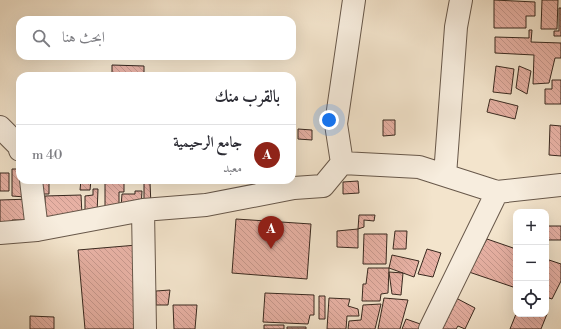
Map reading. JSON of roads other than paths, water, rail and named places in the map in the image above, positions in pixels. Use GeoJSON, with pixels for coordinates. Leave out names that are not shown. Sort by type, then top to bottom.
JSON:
{"type":"FeatureCollection","features":[{"type":"Feature","properties":{"kind":"street"},"geometry":{"type":"LineString","coordinates":[[0,233],[37,230],[143,210],[206,205],[294,188],[323,186],[342,164],[336,124],[354,0]]}},
{"type":"Feature","properties":{"kind":"street"},"geometry":{"type":"LineString","coordinates":[[445,176],[456,27],[461,0]]}},
{"type":"Feature","properties":{"kind":"street"},"geometry":{"type":"LineString","coordinates":[[0,127],[16,143]]}},
{"type":"Feature","properties":{"kind":"street"},"geometry":{"type":"LineString","coordinates":[[342,164],[419,167],[497,192],[561,185]]}},
{"type":"Feature","properties":{"kind":"street"},"geometry":{"type":"LineString","coordinates":[[31,184],[37,230]]}},
{"type":"Feature","properties":{"kind":"street"},"geometry":{"type":"LineString","coordinates":[[430,329],[497,192]]}},
{"type":"Feature","properties":{"kind":"street"},"geometry":{"type":"LineString","coordinates":[[143,210],[145,329]]}},
{"type":"Feature","properties":{"kind":"place","name":"جامع الرحيمية"},"geometry":{"type":"Point","coordinates":[271,249]}}]}
